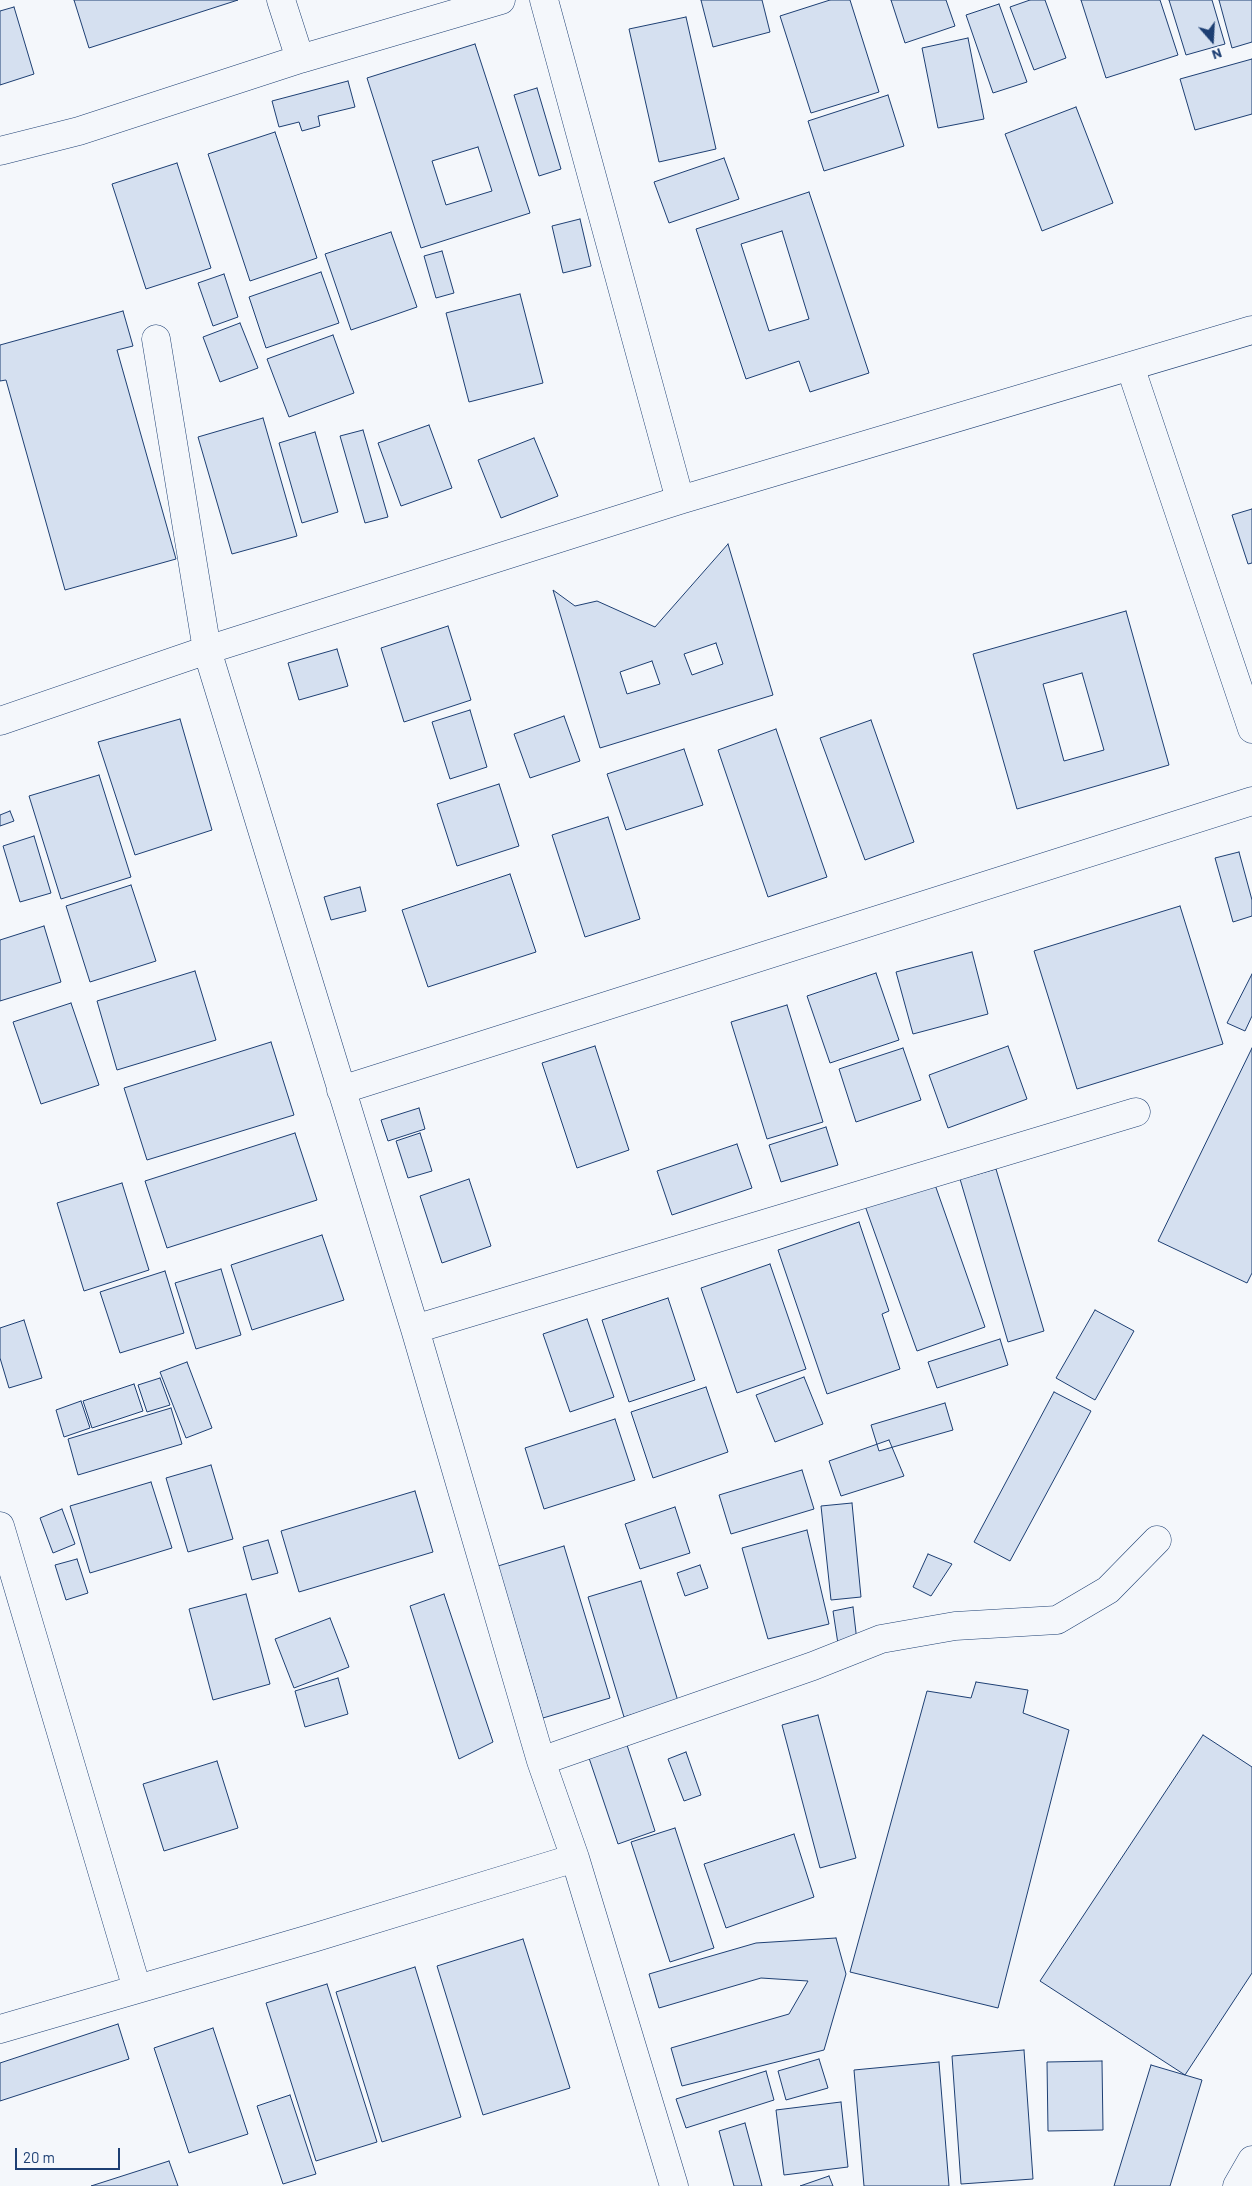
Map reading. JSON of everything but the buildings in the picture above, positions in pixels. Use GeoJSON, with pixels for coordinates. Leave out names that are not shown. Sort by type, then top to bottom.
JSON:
{"type":"FeatureCollection","features":[{"type":"Feature","properties":{"kind":"street"},"geometry":{"type":"LineString","coordinates":[[282,0],[300,59]]}},
{"type":"Feature","properties":{"kind":"street"},"geometry":{"type":"LineString","coordinates":[[0,151],[79,131],[300,59],[501,0]]}},
{"type":"Feature","properties":{"kind":"street"},"geometry":{"type":"LineString","coordinates":[[544,0],[680,500]]}},
{"type":"Feature","properties":{"kind":"street"},"geometry":{"type":"LineString","coordinates":[[0,720],[207,650],[680,500],[1252,330]]}},
{"type":"Feature","properties":{"kind":"street"},"geometry":{"type":"LineString","coordinates":[[156,339],[207,650],[340,1090],[415,1329],[541,1761],[575,1858],[674,2186]]}},
{"type":"Feature","properties":{"kind":"street"},"geometry":{"type":"LineString","coordinates":[[1130,366],[1252,729]]}},
{"type":"Feature","properties":{"kind":"street"},"geometry":{"type":"LineString","coordinates":[[340,1090],[1252,801]]}},
{"type":"Feature","properties":{"kind":"street"},"geometry":{"type":"LineString","coordinates":[[415,1329],[1136,1112]]}},
{"type":"Feature","properties":{"kind":"street"},"geometry":{"type":"LineString","coordinates":[[0,1526],[137,1989]]}},
{"type":"Feature","properties":{"kind":"street"},"geometry":{"type":"LineString","coordinates":[[541,1761],[813,1666],[881,1639],[955,1626],[1057,1620],[1108,1590],[1157,1540]]}},
{"type":"Feature","properties":{"kind":"street"},"geometry":{"type":"LineString","coordinates":[[0,2029],[313,1938],[575,1858]]}},
{"type":"Feature","properties":{"kind":"street"},"geometry":{"type":"LineString","coordinates":[[1237,2186],[1252,2160]]}}]}
